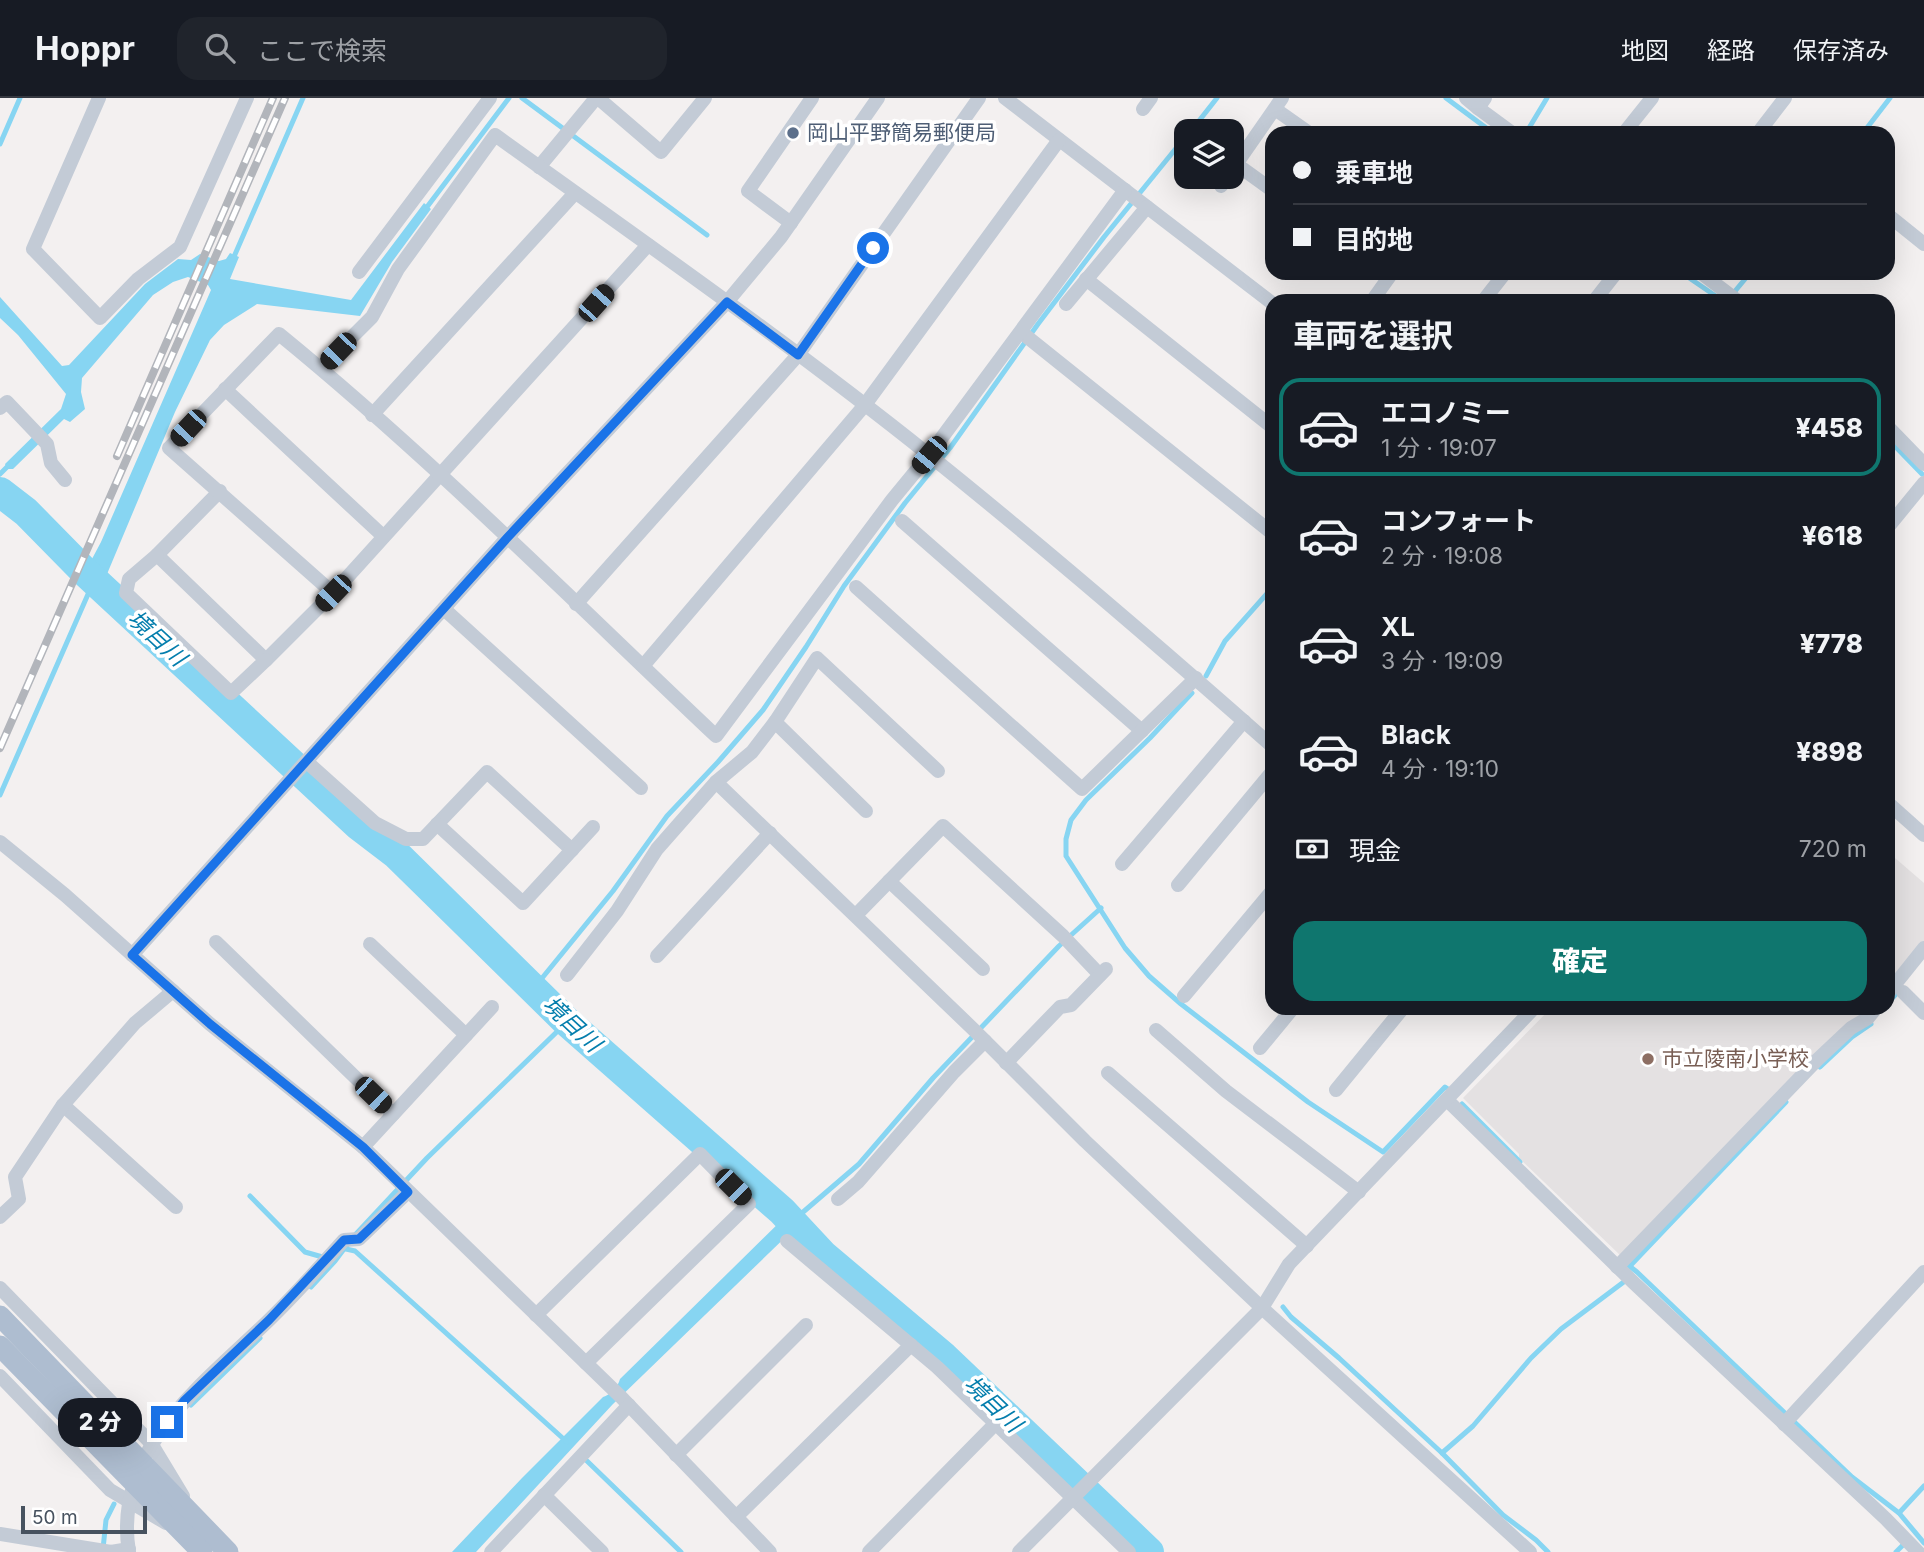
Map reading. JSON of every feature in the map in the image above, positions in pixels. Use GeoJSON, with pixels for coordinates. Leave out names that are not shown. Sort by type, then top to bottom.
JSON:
{"type":"FeatureCollection","features":[{"type":"Feature","properties":{"kind":"main road"},"geometry":{"type":"LineString","coordinates":[[0,1316],[142,1463],[192,1528],[202,1552]]}},
{"type":"Feature","properties":{"kind":"main road"},"geometry":{"type":"LineString","coordinates":[[0,1346],[131,1492],[228,1552]]}},
{"type":"Feature","properties":{"kind":"street"},"geometry":{"type":"LineString","coordinates":[[99,98],[33,249],[100,318],[138,279],[180,247],[242,100]]}},
{"type":"Feature","properties":{"kind":"street"},"geometry":{"type":"LineString","coordinates":[[359,272],[490,98]]}},
{"type":"Feature","properties":{"kind":"street"},"geometry":{"type":"LineString","coordinates":[[539,167],[597,98],[661,152],[705,98]]}},
{"type":"Feature","properties":{"kind":"street"},"geometry":{"type":"LineString","coordinates":[[791,223],[748,191],[812,98]]}},
{"type":"Feature","properties":{"kind":"street"},"geometry":{"type":"LineString","coordinates":[[132,955],[507,538],[727,302],[791,223],[878,98]]}},
{"type":"Feature","properties":{"kind":"street"},"geometry":{"type":"LineString","coordinates":[[576,604],[798,355],[979,98]]}},
{"type":"Feature","properties":{"kind":"street"},"geometry":{"type":"LineString","coordinates":[[1005,98],[1265,298]]}},
{"type":"Feature","properties":{"kind":"street"},"geometry":{"type":"LineString","coordinates":[[1629,126],[1652,98]]}},
{"type":"Feature","properties":{"kind":"street"},"geometry":{"type":"LineString","coordinates":[[1763,126],[1785,98]]}},
{"type":"Feature","properties":{"kind":"street"},"geometry":{"type":"LineString","coordinates":[[1476,101],[1498,126]]}},
{"type":"Feature","properties":{"kind":"street"},"geometry":{"type":"LineString","coordinates":[[1244,152],[1278,103],[1301,126]]}},
{"type":"Feature","properties":{"kind":"street"},"geometry":{"type":"LineString","coordinates":[[321,368],[372,317],[398,269],[495,135],[727,302],[936,461],[1196,678],[1265,740]]}},
{"type":"Feature","properties":{"kind":"street"},"geometry":{"type":"LineString","coordinates":[[643,666],[864,406],[1059,140]]}},
{"type":"Feature","properties":{"kind":"street"},"geometry":{"type":"LineString","coordinates":[[1244,173],[1265,186]]}},
{"type":"Feature","properties":{"kind":"street"},"geometry":{"type":"LineString","coordinates":[[373,415],[575,193]]}},
{"type":"Feature","properties":{"kind":"street"},"geometry":{"type":"LineString","coordinates":[[1066,304],[1086,279],[1136,199]]}},
{"type":"Feature","properties":{"kind":"street"},"geometry":{"type":"LineString","coordinates":[[333,593],[169,448],[279,334],[321,368],[439,475],[716,736],[892,500],[936,461],[1026,336],[1136,199]]}},
{"type":"Feature","properties":{"kind":"street"},"geometry":{"type":"LineString","coordinates":[[1895,221],[1924,244]]}},
{"type":"Feature","properties":{"kind":"street"},"geometry":{"type":"LineString","coordinates":[[219,491],[130,579],[126,593],[232,693],[333,593],[649,245]]}},
{"type":"Feature","properties":{"kind":"street"},"geometry":{"type":"LineString","coordinates":[[1086,279],[1265,421]]}},
{"type":"Feature","properties":{"kind":"street"},"geometry":{"type":"LineString","coordinates":[[1600,294],[1610,280]]}},
{"type":"Feature","properties":{"kind":"street"},"geometry":{"type":"LineString","coordinates":[[1711,280],[1730,294]]}},
{"type":"Feature","properties":{"kind":"street"},"geometry":{"type":"LineString","coordinates":[[1026,336],[1265,527]]}},
{"type":"Feature","properties":{"kind":"street"},"geometry":{"type":"LineString","coordinates":[[225,389],[383,536]]}},
{"type":"Feature","properties":{"kind":"street"},"geometry":{"type":"LineString","coordinates":[[0,408],[7,402],[45,442],[51,463],[65,480]]}},
{"type":"Feature","properties":{"kind":"street"},"geometry":{"type":"LineString","coordinates":[[1895,434],[1924,464]]}},
{"type":"Feature","properties":{"kind":"street"},"geometry":{"type":"LineString","coordinates":[[1895,518],[1924,483]]}},
{"type":"Feature","properties":{"kind":"street"},"geometry":{"type":"LineString","coordinates":[[902,521],[1142,730]]}},
{"type":"Feature","properties":{"kind":"street"},"geometry":{"type":"LineString","coordinates":[[157,555],[266,660]]}},
{"type":"Feature","properties":{"kind":"street"},"geometry":{"type":"LineString","coordinates":[[856,587],[1083,789],[1196,678]]}},
{"type":"Feature","properties":{"kind":"street"},"geometry":{"type":"LineString","coordinates":[[444,609],[641,788]]}},
{"type":"Feature","properties":{"kind":"street"},"geometry":{"type":"LineString","coordinates":[[567,975],[617,911],[657,849],[716,782],[752,752],[817,658],[937,771]]}},
{"type":"Feature","properties":{"kind":"street"},"geometry":{"type":"LineString","coordinates":[[1122,864],[1244,721]]}},
{"type":"Feature","properties":{"kind":"street"},"geometry":{"type":"LineString","coordinates":[[775,722],[866,811]]}},
{"type":"Feature","properties":{"kind":"street"},"geometry":{"type":"LineString","coordinates":[[302,768],[375,822],[406,839],[423,839],[487,772],[572,850]]}},
{"type":"Feature","properties":{"kind":"street"},"geometry":{"type":"LineString","coordinates":[[1178,885],[1265,780]]}},
{"type":"Feature","properties":{"kind":"street"},"geometry":{"type":"LineString","coordinates":[[716,782],[1262,1308],[1530,1552]]}},
{"type":"Feature","properties":{"kind":"street"},"geometry":{"type":"LineString","coordinates":[[1895,809],[1924,835]]}},
{"type":"Feature","properties":{"kind":"street"},"geometry":{"type":"LineString","coordinates":[[437,824],[523,903],[593,827]]}},
{"type":"Feature","properties":{"kind":"street"},"geometry":{"type":"LineString","coordinates":[[856,915],[943,826],[1103,972],[1070,1004],[1060,1007],[1006,1063]]}},
{"type":"Feature","properties":{"kind":"street"},"geometry":{"type":"LineString","coordinates":[[657,956],[770,833]]}},
{"type":"Feature","properties":{"kind":"street"},"geometry":{"type":"LineString","coordinates":[[0,842],[65,895],[210,1024],[363,1147],[621,1397],[770,1552]]}},
{"type":"Feature","properties":{"kind":"street"},"geometry":{"type":"LineString","coordinates":[[889,881],[983,969]]}},
{"type":"Feature","properties":{"kind":"street"},"geometry":{"type":"LineString","coordinates":[[1184,996],[1265,899]]}},
{"type":"Feature","properties":{"kind":"street"},"geometry":{"type":"LineString","coordinates":[[216,942],[393,1114]]}},
{"type":"Feature","properties":{"kind":"street"},"geometry":{"type":"LineString","coordinates":[[370,944],[466,1035]]}},
{"type":"Feature","properties":{"kind":"street"},"geometry":{"type":"LineString","coordinates":[[1924,948],[1896,992],[1924,1013]]}},
{"type":"Feature","properties":{"kind":"street"},"geometry":{"type":"LineString","coordinates":[[0,1217],[19,1199],[15,1177],[63,1105],[135,1023],[173,991]]}},
{"type":"Feature","properties":{"kind":"street"},"geometry":{"type":"LineString","coordinates":[[363,1147],[492,1007]]}},
{"type":"Feature","properties":{"kind":"street"},"geometry":{"type":"LineString","coordinates":[[1260,1048],[1287,1015]]}},
{"type":"Feature","properties":{"kind":"street"},"geometry":{"type":"LineString","coordinates":[[1336,1090],[1397,1015]]}},
{"type":"Feature","properties":{"kind":"street"},"geometry":{"type":"LineString","coordinates":[[1019,1552],[1262,1308],[1289,1264],[1527,1015]]}},
{"type":"Feature","properties":{"kind":"street"},"geometry":{"type":"LineString","coordinates":[[1624,1269],[1817,1060],[1851,1028],[1870,1015]]}},
{"type":"Feature","properties":{"kind":"street"},"geometry":{"type":"LineString","coordinates":[[1156,1030],[1226,1091],[1359,1192]]}},
{"type":"Feature","properties":{"kind":"street"},"geometry":{"type":"LineString","coordinates":[[838,1199],[858,1182],[954,1072],[980,1035]]}},
{"type":"Feature","properties":{"kind":"street"},"geometry":{"type":"LineString","coordinates":[[1108,1073],[1307,1246]]}},
{"type":"Feature","properties":{"kind":"street"},"geometry":{"type":"LineString","coordinates":[[1447,1100],[1624,1269],[1788,1420],[1910,1544]]}},
{"type":"Feature","properties":{"kind":"street"},"geometry":{"type":"LineString","coordinates":[[63,1105],[176,1207]]}},
{"type":"Feature","properties":{"kind":"street"},"geometry":{"type":"LineString","coordinates":[[536,1315],[700,1154],[749,1203],[586,1363]]}},
{"type":"Feature","properties":{"kind":"street"},"geometry":{"type":"LineString","coordinates":[[0,1534],[111,1552],[129,1551],[127,1533],[131,1492],[151,1443],[184,1401],[269,1320],[328,1258],[351,1240],[359,1239],[403,1187]]}},
{"type":"Feature","properties":{"kind":"street"},"geometry":{"type":"LineString","coordinates":[[787,1241],[911,1345],[1078,1493],[1129,1552]]}},
{"type":"Feature","properties":{"kind":"street"},"geometry":{"type":"LineString","coordinates":[[1788,1420],[1924,1272]]}},
{"type":"Feature","properties":{"kind":"street"},"geometry":{"type":"LineString","coordinates":[[0,1288],[151,1443],[192,1528]]}},
{"type":"Feature","properties":{"kind":"street"},"geometry":{"type":"LineString","coordinates":[[676,1455],[806,1325]]}},
{"type":"Feature","properties":{"kind":"street"},"geometry":{"type":"LineString","coordinates":[[736,1517],[911,1345]]}},
{"type":"Feature","properties":{"kind":"street"},"geometry":{"type":"LineString","coordinates":[[0,1376],[110,1490],[131,1492]]}},
{"type":"Feature","properties":{"kind":"street"},"geometry":{"type":"LineString","coordinates":[[491,1552],[544,1496],[621,1397]]}},
{"type":"Feature","properties":{"kind":"street"},"geometry":{"type":"LineString","coordinates":[[869,1552],[997,1422]]}},
{"type":"Feature","properties":{"kind":"street"},"geometry":{"type":"LineString","coordinates":[[544,1496],[601,1552]]}},
{"type":"Feature","properties":{"kind":"shaded area"},"geometry":{"type":"Polygon","coordinates":[[[1895,858],[1924,883],[1924,942],[1895,977],[1895,858]]]}},
{"type":"Feature","properties":{"kind":"shaded area"},"geometry":{"type":"Polygon","coordinates":[[[1544,1015],[1863,1015],[1621,1256],[1519,1158],[1519,1154],[1463,1098],[1544,1015]]]}},
{"type":"Feature","properties":{"kind":"water"},"geometry":{"type":"Polygon","coordinates":[[[424,203],[431,209],[392,262],[360,316],[257,304],[224,325],[210,340],[175,412],[102,586],[85,572],[101,542],[211,290],[208,285],[188,277],[173,282],[153,295],[82,378],[81,392],[85,409],[70,422],[64,419],[13,469],[7,469],[5,464],[61,409],[66,394],[18,335],[0,318],[0,297],[62,366],[69,365],[145,284],[178,259],[191,260],[200,254],[219,261],[226,259],[230,253],[239,257],[230,279],[351,300],[424,203]]]}},
{"type":"Feature","properties":{"kind":"water"},"geometry":{"type":"Polygon","coordinates":[[[787,1215],[797,1226],[613,1404],[476,1552],[452,1552],[522,1478],[613,1390],[620,1379],[787,1215]]]}},
{"type":"Feature","properties":{"kind":"waterway"},"geometry":{"type":"LineString","coordinates":[[0,144],[20,98]]}},
{"type":"Feature","properties":{"kind":"waterway"},"geometry":{"type":"LineString","coordinates":[[233,259],[303,98]]}},
{"type":"Feature","properties":{"kind":"waterway"},"geometry":{"type":"LineString","coordinates":[[424,211],[509,98]]}},
{"type":"Feature","properties":{"kind":"waterway"},"geometry":{"type":"LineString","coordinates":[[522,98],[707,235]]}},
{"type":"Feature","properties":{"kind":"waterway"},"geometry":{"type":"LineString","coordinates":[[1200,119],[1217,98]]}},
{"type":"Feature","properties":{"kind":"waterway"},"geometry":{"type":"LineString","coordinates":[[1446,98],[1484,126]]}},
{"type":"Feature","properties":{"kind":"waterway"},"geometry":{"type":"LineString","coordinates":[[1530,126],[1547,98]]}},
{"type":"Feature","properties":{"kind":"waterway"},"geometry":{"type":"LineString","coordinates":[[1868,126],[1890,98]]}},
{"type":"Feature","properties":{"kind":"waterway"},"geometry":{"type":"LineString","coordinates":[[534,988],[613,891],[667,816],[763,710],[844,586],[905,503],[950,448],[1104,237],[1174,151]]}},
{"type":"Feature","properties":{"kind":"waterway"},"geometry":{"type":"LineString","coordinates":[[1692,280],[1713,294]]}},
{"type":"Feature","properties":{"kind":"waterway"},"geometry":{"type":"LineString","coordinates":[[1733,294],[1744,280]]}},
{"type":"Feature","properties":{"kind":"waterway"},"geometry":{"type":"LineString","coordinates":[[1895,446],[1922,474]]}},
{"type":"Feature","properties":{"kind":"waterway"},"geometry":{"type":"LineString","coordinates":[[0,474],[10,464]]}},
{"type":"Feature","properties":{"kind":"waterway","name":"境目川"},"geometry":{"type":"LineString","coordinates":[[0,492],[26,512],[85,572],[358,825],[396,854],[567,1022],[782,1211],[823,1255],[944,1357],[1149,1552]]}},
{"type":"Feature","properties":{"kind":"waterway"},"geometry":{"type":"LineString","coordinates":[[0,795],[96,576]]}},
{"type":"Feature","properties":{"kind":"waterway"},"geometry":{"type":"LineString","coordinates":[[1206,676],[1225,641],[1265,596]]}},
{"type":"Feature","properties":{"kind":"waterway"},"geometry":{"type":"LineString","coordinates":[[1192,693],[1086,800],[1071,820],[1066,839],[1066,856],[1125,948],[1149,976],[1181,1004],[1308,1102],[1383,1152],[1445,1087],[1448,1089]]}},
{"type":"Feature","properties":{"kind":"waterway"},"geometry":{"type":"LineString","coordinates":[[788,1225],[859,1164],[933,1078],[1059,946],[1101,908]]}},
{"type":"Feature","properties":{"kind":"waterway"},"geometry":{"type":"LineString","coordinates":[[356,1234],[427,1158],[567,1022]]}},
{"type":"Feature","properties":{"kind":"waterway"},"geometry":{"type":"LineString","coordinates":[[1820,1067],[1852,1037],[1871,1024]]}},
{"type":"Feature","properties":{"kind":"waterway"},"geometry":{"type":"LineString","coordinates":[[1630,1266],[1786,1102]]}},
{"type":"Feature","properties":{"kind":"waterway"},"geometry":{"type":"LineString","coordinates":[[1462,1104],[1520,1162]]}},
{"type":"Feature","properties":{"kind":"waterway"},"geometry":{"type":"LineString","coordinates":[[250,1196],[305,1252],[326,1258]]}},
{"type":"Feature","properties":{"kind":"waterway"},"geometry":{"type":"LineString","coordinates":[[311,1287],[350,1241]]}},
{"type":"Feature","properties":{"kind":"waterway"},"geometry":{"type":"LineString","coordinates":[[346,1249],[355,1251],[567,1442]]}},
{"type":"Feature","properties":{"kind":"waterway"},"geometry":{"type":"LineString","coordinates":[[1623,1261],[1852,1477],[1899,1513],[1924,1543]]}},
{"type":"Feature","properties":{"kind":"waterway"},"geometry":{"type":"LineString","coordinates":[[1442,1453],[1473,1426],[1531,1358],[1561,1329],[1629,1278]]}},
{"type":"Feature","properties":{"kind":"waterway"},"geometry":{"type":"LineString","coordinates":[[1283,1307],[1442,1453],[1503,1515],[1548,1552]]}},
{"type":"Feature","properties":{"kind":"waterway"},"geometry":{"type":"LineString","coordinates":[[191,1405],[260,1338]]}},
{"type":"Feature","properties":{"kind":"waterway"},"geometry":{"type":"LineString","coordinates":[[587,1461],[681,1552]]}},
{"type":"Feature","properties":{"kind":"waterway"},"geometry":{"type":"LineString","coordinates":[[1899,1513],[1924,1486]]}},
{"type":"Feature","properties":{"kind":"waterway"},"geometry":{"type":"LineString","coordinates":[[103,1549],[106,1520],[114,1504]]}},
{"type":"Feature","properties":{"kind":"waterway"},"geometry":{"type":"LineString","coordinates":[[1896,1552],[1906,1542]]}},
{"type":"Feature","properties":{"kind":"railway"},"geometry":{"type":"LineString","coordinates":[[117,456],[273,98]]}},
{"type":"Feature","properties":{"kind":"railway"},"geometry":{"type":"LineString","coordinates":[[0,748],[285,98]]}},
{"type":"Feature","properties":{"kind":"place","name":"岡山平野簡易郵便局"},"geometry":{"type":"Point","coordinates":[793,133]}},
{"type":"Feature","properties":{"kind":"place","name":"市立陵南小学校"},"geometry":{"type":"Point","coordinates":[1648,1059]}},
{"type":"Feature","properties":{"kind":"route"},"geometry":{"type":"LineString","coordinates":[[167,1422],[184,1401],[269,1320],[344,1240],[359,1239],[408,1192],[363,1147],[210,1024],[132,955],[507,538],[727,302],[798,355],[873,248]]}}]}
